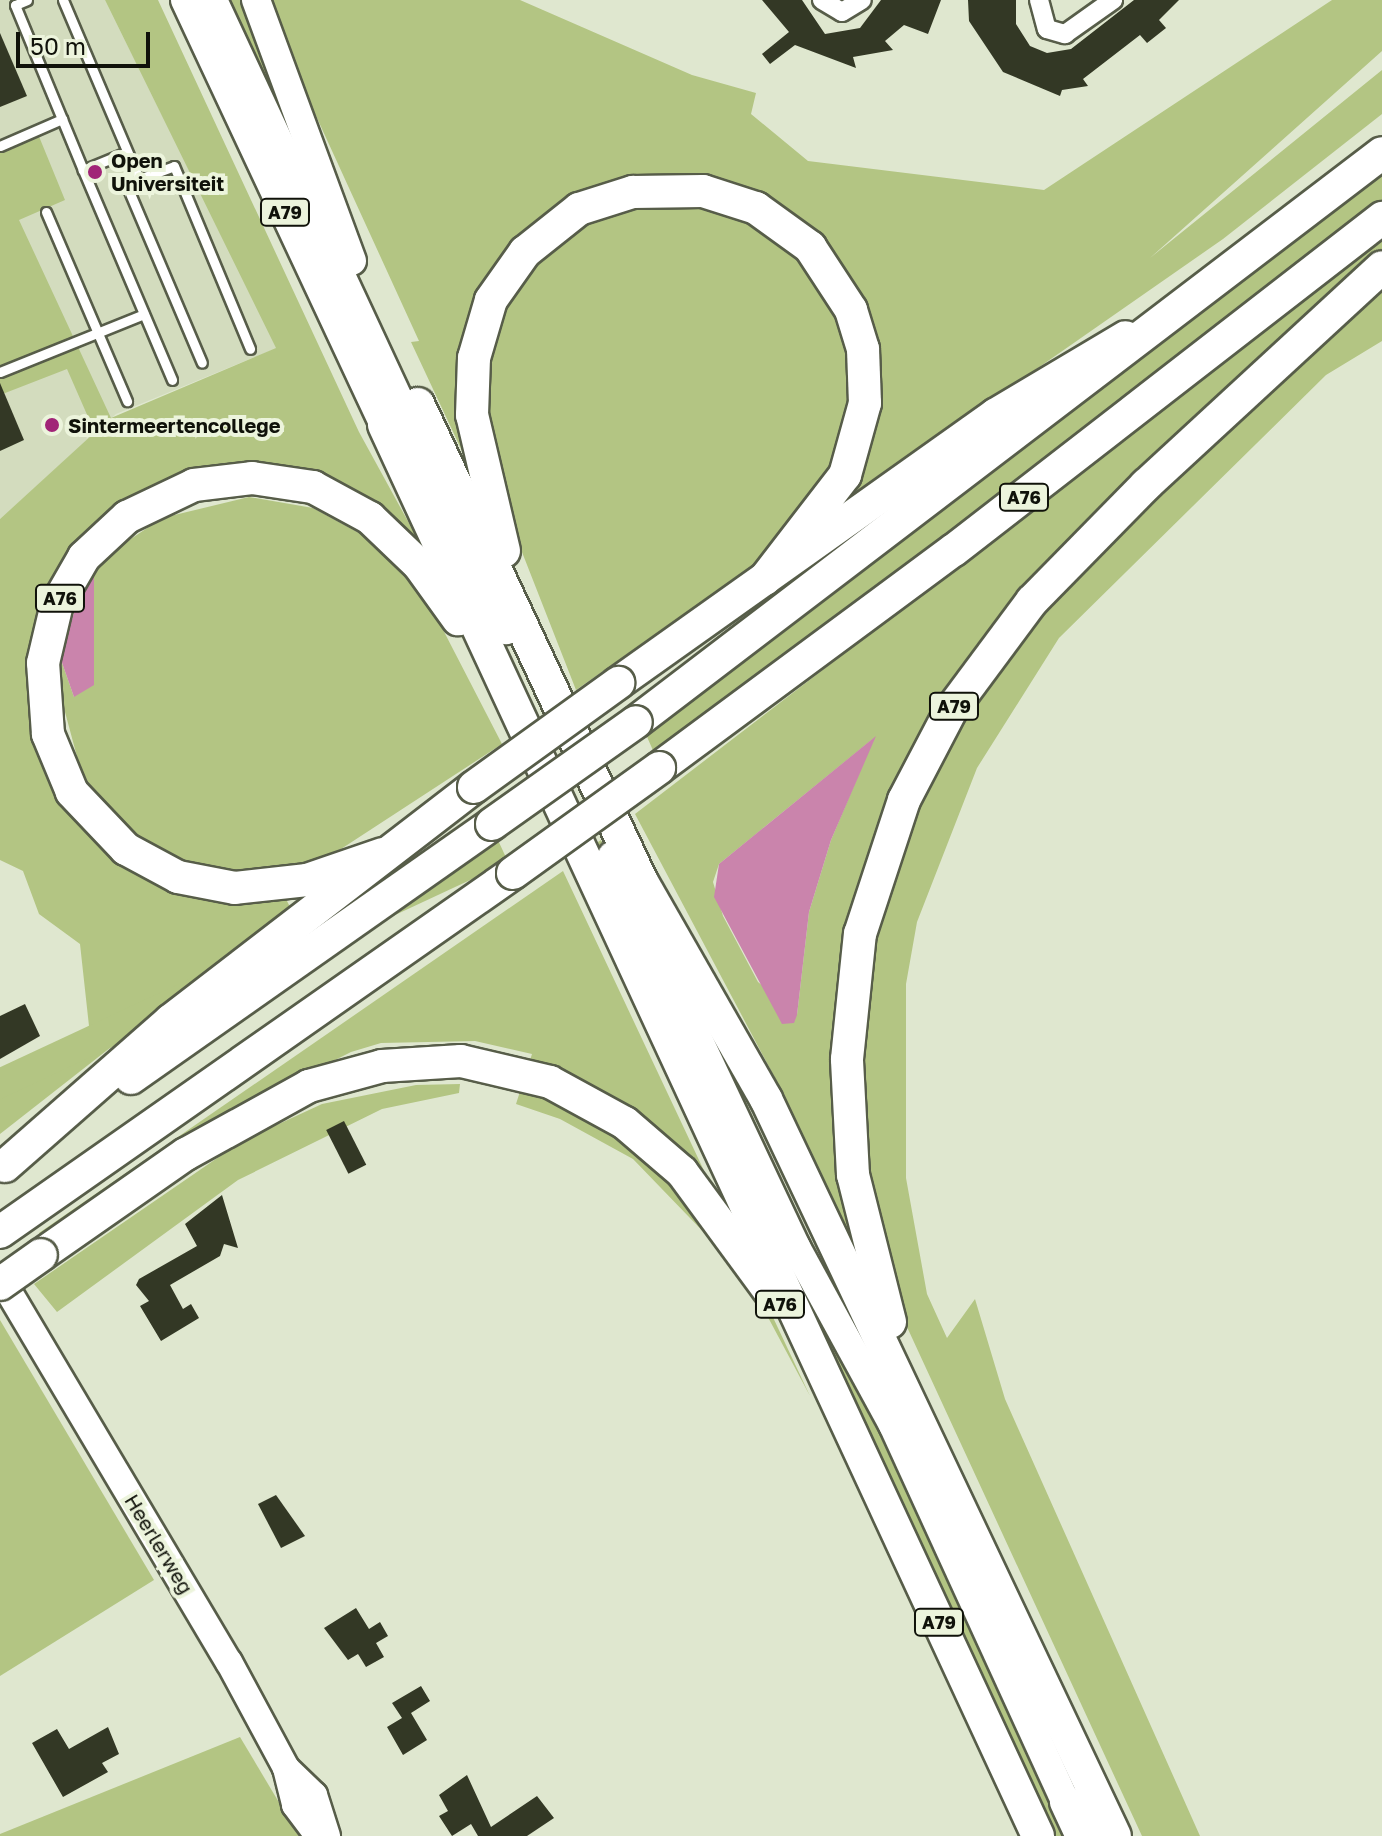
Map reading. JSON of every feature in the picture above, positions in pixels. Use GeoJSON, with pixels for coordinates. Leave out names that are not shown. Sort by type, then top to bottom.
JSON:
{"type":"FeatureCollection","features":[{"type":"Feature","properties":{"kind":"highway","name":"A76"},"geometry":{"type":"LineString","coordinates":[[3,1167],[636,722],[1186,308],[1382,153]]}},
{"type":"Feature","properties":{"kind":"highway","name":"A79"},"geometry":{"type":"LineString","coordinates":[[521,625],[476,448],[472,386],[477,340],[502,281],[538,239],[579,209],[633,192],[703,191],[756,208],[810,247],[851,310],[865,367],[857,441],[835,493],[765,579]]}},
{"type":"Feature","properties":{"kind":"highway","name":"A76"},"geometry":{"type":"LineString","coordinates":[[10,1225],[659,768],[966,541],[1382,218]]}},
{"type":"Feature","properties":{"kind":"highway","name":"A79"},"geometry":{"type":"LineString","coordinates":[[921,1426],[864,1232],[848,1115],[853,973],[890,834],[951,710],[1032,601],[1146,485],[1382,267]]}},
{"type":"Feature","properties":{"kind":"highway","name":"A76"},"geometry":{"type":"LineString","coordinates":[[3,1167],[170,1021],[383,854],[474,787],[1084,357],[1186,308]]}},
{"type":"Feature","properties":{"kind":"highway","name":"A79"},"geometry":{"type":"LineString","coordinates":[[418,404],[641,880],[766,1099],[1115,1836]]}},
{"type":"Feature","properties":{"kind":"highway","name":"A79"},"geometry":{"type":"LineString","coordinates":[[384,425],[1038,1836]]}},
{"type":"Feature","properties":{"kind":"highway","name":"A76"},"geometry":{"type":"LineString","coordinates":[[383,854],[307,880],[216,886],[161,870],[99,826],[55,758],[42,688],[57,604],[84,557],[127,517],[194,485],[252,478],[313,487],[370,518],[411,557],[501,683]]}},
{"type":"Feature","properties":{"kind":"highway","name":"A76"},"geometry":{"type":"LineString","coordinates":[[0,1284],[186,1154],[309,1086],[411,1062],[484,1064],[570,1090],[644,1137],[719,1216],[818,1357]]}},
{"type":"Feature","properties":{"kind":"highway","name":"A79"},"geometry":{"type":"LineString","coordinates":[[1066,1802],[1082,1836]]}},
{"type":"Feature","properties":{"kind":"main road","name":"A79"},"geometry":{"type":"LineString","coordinates":[[185,0],[384,425]]}},
{"type":"Feature","properties":{"kind":"main road"},"geometry":{"type":"LineString","coordinates":[[213,0],[227,31]]}},
{"type":"Feature","properties":{"kind":"main road","name":"A79"},"geometry":{"type":"LineString","coordinates":[[256,0],[352,261]]}},
{"type":"Feature","properties":{"kind":"main road","name":"A79"},"geometry":{"type":"LineString","coordinates":[[227,31],[352,261],[418,404]]}},
{"type":"Feature","properties":{"kind":"main road","name":"A79"},"geometry":{"type":"LineString","coordinates":[[227,31],[796,1247],[893,1425],[1066,1802]]}},
{"type":"Feature","properties":{"kind":"street"},"geometry":{"type":"LineString","coordinates":[[822,0],[842,12],[862,0]]}},
{"type":"Feature","properties":{"kind":"street"},"geometry":{"type":"LineString","coordinates":[[1039,0],[1047,29],[1065,34],[1113,0]]}},
{"type":"Feature","properties":{"kind":"street","name":"Heerlerweg"},"geometry":{"type":"LineString","coordinates":[[0,1277],[286,1768],[314,1795],[327,1836]]}},
{"type":"Feature","properties":{"kind":"street","name":"Heerlerweg"},"geometry":{"type":"LineString","coordinates":[[286,1768],[295,1805],[318,1836]]}},
{"type":"Feature","properties":{"kind":"lane"},"geometry":{"type":"LineString","coordinates":[[27,0],[15,5],[172,380]]}},
{"type":"Feature","properties":{"kind":"lane"},"geometry":{"type":"LineString","coordinates":[[63,0],[139,179]]}},
{"type":"Feature","properties":{"kind":"lane"},"geometry":{"type":"LineString","coordinates":[[0,146],[62,119]]}},
{"type":"Feature","properties":{"kind":"lane"},"geometry":{"type":"LineString","coordinates":[[83,170],[127,152]]}},
{"type":"Feature","properties":{"kind":"lane"},"geometry":{"type":"LineString","coordinates":[[202,363],[126,184],[174,166],[250,349]]}},
{"type":"Feature","properties":{"kind":"lane"},"geometry":{"type":"LineString","coordinates":[[46,212],[127,401]]}},
{"type":"Feature","properties":{"kind":"lane"},"geometry":{"type":"LineString","coordinates":[[0,372],[144,314]]}},
{"type":"Feature","properties":{"kind":"shaded area","name":"Open Universiteit"},"geometry":{"type":"Polygon","coordinates":[[[0,0],[105,0],[277,348],[116,414],[0,519],[0,0]]]}},
{"type":"Feature","properties":{"kind":"shaded area"},"geometry":{"type":"Polygon","coordinates":[[[94,574],[94,685],[74,697],[60,657],[79,597],[94,574]]]}},
{"type":"Feature","properties":{"kind":"shaded area"},"geometry":{"type":"Polygon","coordinates":[[[876,736],[831,840],[809,912],[797,1015],[794,1023],[782,1024],[714,897],[719,864],[876,736]]]}},
{"type":"Feature","properties":{"kind":"green space"},"geometry":{"type":"Polygon","coordinates":[[[105,0],[158,0],[359,432],[433,567],[352,498],[169,481],[115,507],[62,563],[33,643],[93,836],[285,897],[290,907],[0,1134],[0,1088],[89,1026],[80,944],[39,914],[23,871],[0,860],[0,519],[105,423],[92,426],[67,369],[0,395],[0,151],[38,134],[65,200],[19,220],[111,418],[276,348],[105,0]]]}},
{"type":"Feature","properties":{"kind":"green space"},"geometry":{"type":"Polygon","coordinates":[[[225,0],[244,0],[293,135],[225,0]]]}},
{"type":"Feature","properties":{"kind":"green space"},"geometry":{"type":"Polygon","coordinates":[[[263,0],[520,0],[692,75],[756,93],[751,114],[808,161],[1044,190],[1332,0],[1382,0],[1382,51],[1150,258],[1382,70],[1382,114],[1223,239],[576,690],[511,524],[495,463],[462,451],[411,342],[419,341],[263,0]]]}},
{"type":"Feature","properties":{"kind":"green space"},"geometry":{"type":"Polygon","coordinates":[[[1382,163],[1382,206],[1119,413],[655,755],[644,730],[931,519],[1382,163]]]}},
{"type":"Feature","properties":{"kind":"green space"},"geometry":{"type":"Polygon","coordinates":[[[1382,241],[1382,260],[1042,578],[846,931],[835,1026],[861,1264],[785,1097],[635,814],[1382,241]],[[874,738],[719,864],[713,882],[723,916],[758,982],[797,1015],[809,912],[831,840],[874,738]]]}},
{"type":"Feature","properties":{"kind":"green space"},"geometry":{"type":"Polygon","coordinates":[[[1382,291],[1382,341],[1326,375],[1059,638],[977,768],[917,922],[906,984],[906,1178],[927,1294],[947,1338],[975,1299],[1005,1399],[1200,1836],[1142,1836],[907,1327],[885,1265],[869,1202],[860,1007],[882,891],[939,753],[1065,582],[1382,291]]]}},
{"type":"Feature","properties":{"kind":"green space"},"geometry":{"type":"Polygon","coordinates":[[[249,497],[313,508],[370,539],[397,563],[423,591],[502,744],[341,849],[290,869],[239,875],[196,869],[135,841],[92,791],[79,764],[58,686],[60,657],[74,697],[91,627],[94,574],[107,555],[162,518],[249,497]]]}},
{"type":"Feature","properties":{"kind":"green space"},"geometry":{"type":"Polygon","coordinates":[[[496,836],[508,862],[0,1099],[0,1067],[496,836]]]}},
{"type":"Feature","properties":{"kind":"green space"},"geometry":{"type":"Polygon","coordinates":[[[601,840],[1068,1836],[1049,1836],[589,848],[601,840]]]}},
{"type":"Feature","properties":{"kind":"green space"},"geometry":{"type":"Polygon","coordinates":[[[563,871],[810,1396],[746,1276],[633,1159],[560,1119],[516,1104],[532,1054],[475,1041],[381,1043],[351,1052],[250,1103],[44,1240],[39,1233],[563,871]]]}},
{"type":"Feature","properties":{"kind":"green space"},"geometry":{"type":"Polygon","coordinates":[[[460,1084],[459,1093],[382,1109],[238,1180],[57,1312],[34,1284],[242,1141],[322,1104],[416,1085],[460,1084]]]}},
{"type":"Feature","properties":{"kind":"green space"},"geometry":{"type":"Polygon","coordinates":[[[0,1320],[154,1580],[0,1676],[0,1320]]]}},
{"type":"Feature","properties":{"kind":"green space"},"geometry":{"type":"Polygon","coordinates":[[[240,1737],[299,1836],[0,1836],[0,1834],[240,1737]]]}},
{"type":"Feature","properties":{"kind":"building"},"geometry":{"type":"Polygon","coordinates":[[[762,0],[802,0],[825,34],[860,28],[881,0],[941,0],[928,34],[904,25],[885,41],[893,50],[853,57],[856,68],[795,45],[770,64],[762,54],[789,32],[762,0]]]}},
{"type":"Feature","properties":{"kind":"building"},"geometry":{"type":"Polygon","coordinates":[[[968,0],[1016,0],[1016,24],[1030,46],[1047,53],[1071,49],[1134,0],[1179,0],[1159,20],[1166,28],[1147,43],[1140,35],[1083,79],[1088,86],[1062,90],[1060,96],[1003,72],[969,21],[968,0]]]}},
{"type":"Feature","properties":{"kind":"building"},"geometry":{"type":"Polygon","coordinates":[[[0,33],[27,96],[0,107],[0,33]]]}},
{"type":"Feature","properties":{"kind":"building"},"geometry":{"type":"Polygon","coordinates":[[[0,383],[24,440],[0,451],[0,383]]]}},
{"type":"Feature","properties":{"kind":"building"},"geometry":{"type":"Polygon","coordinates":[[[25,1004],[40,1036],[0,1059],[0,1016],[25,1004]]]}},
{"type":"Feature","properties":{"kind":"building"},"geometry":{"type":"Polygon","coordinates":[[[344,1121],[366,1165],[348,1174],[326,1130],[344,1121]]]}},
{"type":"Feature","properties":{"kind":"building"},"geometry":{"type":"Polygon","coordinates":[[[222,1195],[238,1248],[224,1244],[220,1256],[170,1285],[183,1309],[191,1304],[199,1318],[161,1341],[140,1306],[149,1301],[136,1285],[139,1279],[197,1246],[185,1224],[222,1195]]]}},
{"type":"Feature","properties":{"kind":"building"},"geometry":{"type":"Polygon","coordinates":[[[276,1495],[305,1536],[281,1548],[258,1504],[276,1495]]]}},
{"type":"Feature","properties":{"kind":"building"},"geometry":{"type":"Polygon","coordinates":[[[356,1608],[369,1629],[380,1622],[388,1636],[376,1643],[384,1657],[366,1667],[358,1654],[348,1660],[324,1628],[356,1608]]]}},
{"type":"Feature","properties":{"kind":"building"},"geometry":{"type":"Polygon","coordinates":[[[421,1686],[430,1701],[411,1713],[427,1740],[403,1755],[387,1727],[402,1718],[392,1703],[421,1686]]]}},
{"type":"Feature","properties":{"kind":"building"},"geometry":{"type":"Polygon","coordinates":[[[108,1727],[119,1754],[102,1763],[108,1772],[63,1797],[32,1743],[57,1729],[69,1749],[108,1727]]]}},
{"type":"Feature","properties":{"kind":"building"},"geometry":{"type":"Polygon","coordinates":[[[467,1775],[491,1827],[537,1796],[554,1818],[527,1836],[478,1836],[471,1824],[452,1836],[439,1816],[448,1811],[439,1795],[467,1775]]]}},
{"type":"Feature","properties":{"kind":"place","name":"Open Universiteit"},"geometry":{"type":"Point","coordinates":[95,172]}},
{"type":"Feature","properties":{"kind":"place","name":"Sintermeertencollege"},"geometry":{"type":"Point","coordinates":[52,425]}}]}
